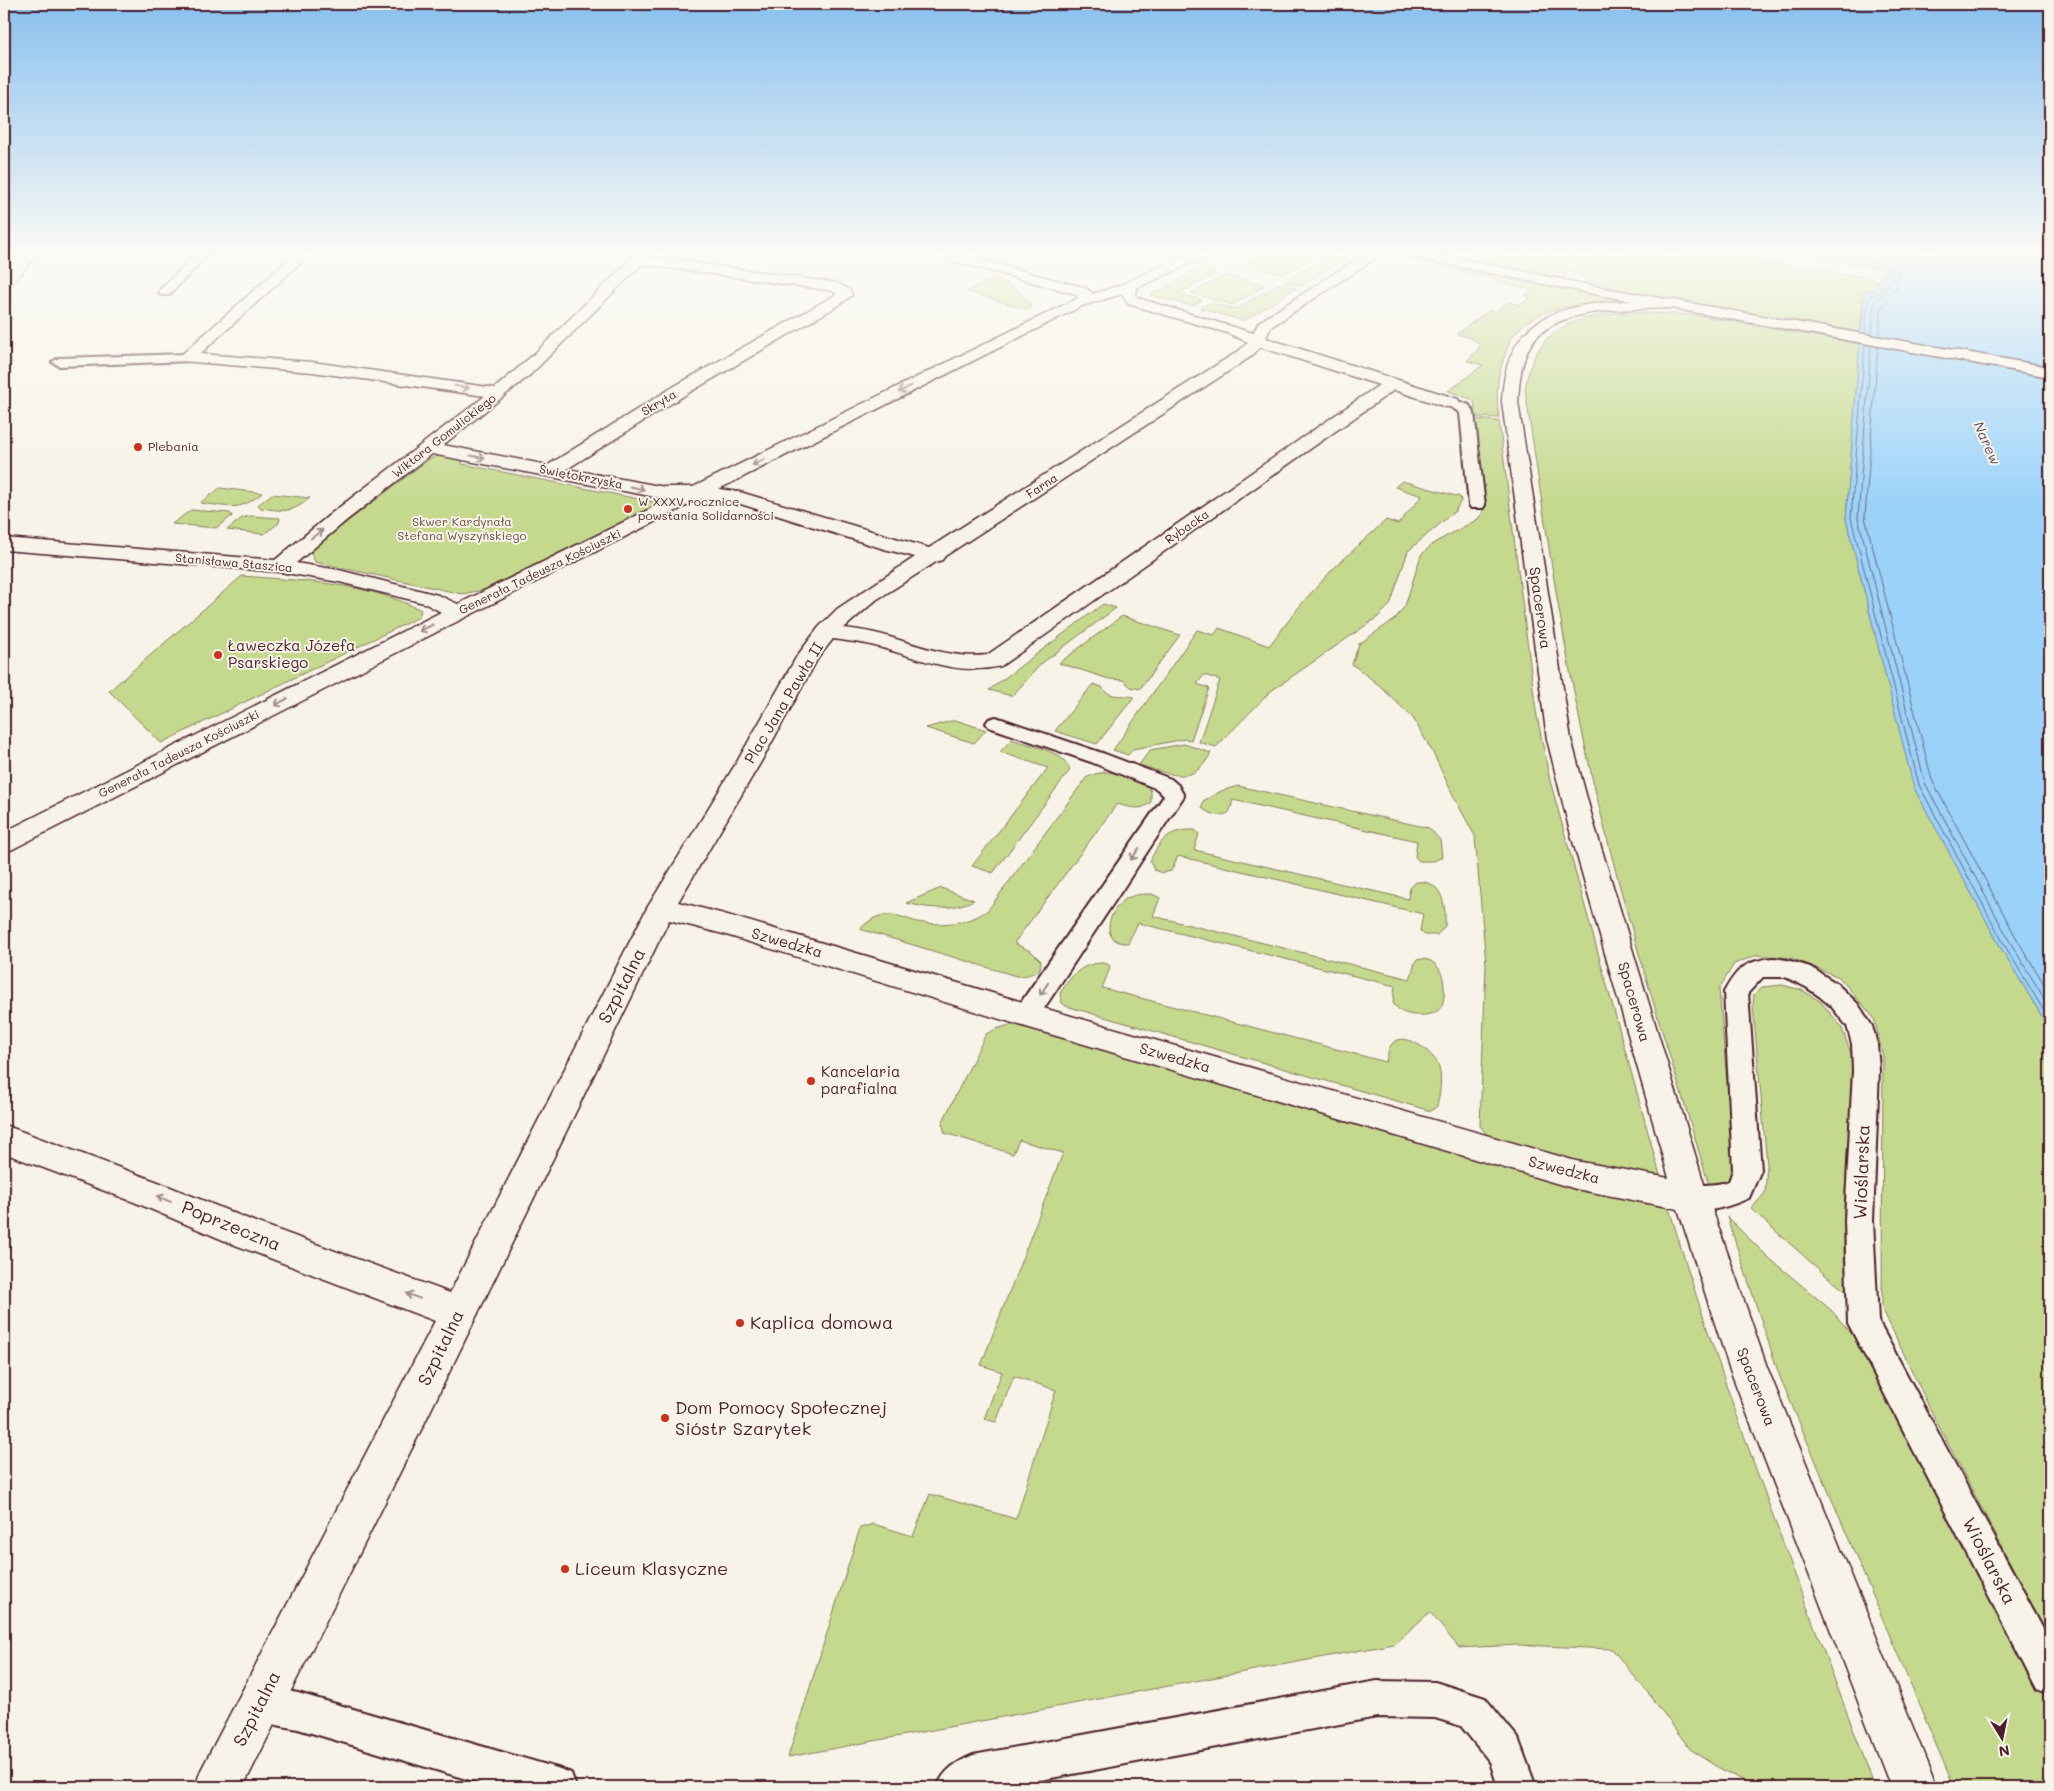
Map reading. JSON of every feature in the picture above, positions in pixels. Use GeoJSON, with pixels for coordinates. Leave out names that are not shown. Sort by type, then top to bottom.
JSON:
{"type":"FeatureCollection","features":[{"type":"Feature","properties":{"kind":"street"},"geometry":{"type":"LineString","coordinates":[[187,358],[210,338]]}},
{"type":"Feature","properties":{"kind":"street","name":"Wiktora Gomulickiego"},"geometry":{"type":"LineString","coordinates":[[280,566],[310,539],[499,393],[559,338]]}},
{"type":"Feature","properties":{"kind":"street","name":"Skryta"},"geometry":{"type":"LineString","coordinates":[[551,471],[679,391],[772,338]]}},
{"type":"Feature","properties":{"kind":"street","name":"Generała Tadeusza Kościuszki"},"geometry":{"type":"LineString","coordinates":[[4,843],[458,612],[700,493],[1008,338]]}},
{"type":"Feature","properties":{"kind":"street"},"geometry":{"type":"LineString","coordinates":[[1249,338],[1452,403]]}},
{"type":"Feature","properties":{"kind":"street","name":"Farna"},"geometry":{"type":"LineString","coordinates":[[827,632],[845,614],[869,596],[934,556],[1246,353],[1258,338]]}},
{"type":"Feature","properties":{"kind":"street","name":"Spacerowa"},"geometry":{"type":"LineString","coordinates":[[1529,338],[1524,344],[1514,369],[1510,402],[1559,739],[1581,824],[1691,1197],[1748,1367],[1914,1787]]}},
{"type":"Feature","properties":{"kind":"street"},"geometry":{"type":"LineString","coordinates":[[1860,338],[2050,372]]}},
{"type":"Feature","properties":{"kind":"street"},"geometry":{"type":"LineString","coordinates":[[187,358],[272,362],[330,368],[499,393]]}},
{"type":"Feature","properties":{"kind":"street","name":"Rybacka"},"geometry":{"type":"LineString","coordinates":[[980,664],[993,661],[1006,654],[1392,384]]}},
{"type":"Feature","properties":{"kind":"street","name":"Świętokrzyska"},"geometry":{"type":"LineString","coordinates":[[430,448],[664,493],[700,493],[733,496],[891,545],[934,556]]}},
{"type":"Feature","properties":{"kind":"street","name":"Stanisława Staszica"},"geometry":{"type":"LineString","coordinates":[[4,544],[280,566],[339,576],[432,599],[458,612]]}},
{"type":"Feature","properties":{"kind":"street","name":"Plac Jana Pawła II"},"geometry":{"type":"LineString","coordinates":[[661,908],[750,760],[808,656],[827,632],[872,639],[948,662],[980,664]]}},
{"type":"Feature","properties":{"kind":"street","name":"Szwedzka"},"geometry":{"type":"LineString","coordinates":[[661,908],[743,930],[1026,1015],[1576,1175],[1691,1197]]}},
{"type":"Feature","properties":{"kind":"street","name":"Szpitalna"},"geometry":{"type":"LineString","coordinates":[[218,1787],[661,908]]}},
{"type":"Feature","properties":{"kind":"street","name":"Poprzeczna"},"geometry":{"type":"LineString","coordinates":[[4,1139],[458,1313]]}},
{"type":"Feature","properties":{"kind":"lane"},"geometry":{"type":"LineString","coordinates":[[59,362],[187,358]]}},
{"type":"Feature","properties":{"kind":"lane"},"geometry":{"type":"LineString","coordinates":[[1452,403],[1464,408],[1467,413],[1477,505]]}},
{"type":"Feature","properties":{"kind":"lane"},"geometry":{"type":"LineString","coordinates":[[996,723],[1098,758],[1164,784],[1171,790],[1174,796],[1026,1015]]}},
{"type":"Feature","properties":{"kind":"lane","name":"Wioślarska"},"geometry":{"type":"LineString","coordinates":[[1691,1197],[1721,1197],[1739,1189],[1747,1170],[1736,992],[1745,978],[1759,968],[1783,968],[1820,983],[1842,1000],[1858,1022],[1865,1048],[1866,1070],[1859,1220],[1864,1323],[2050,1677]]}},
{"type":"Feature","properties":{"kind":"lane"},"geometry":{"type":"LineString","coordinates":[[956,1787],[973,1774],[1377,1699],[1435,1700],[1472,1711],[1505,1751],[1517,1787]]}},
{"type":"Feature","properties":{"kind":"lane"},"geometry":{"type":"LineString","coordinates":[[260,1704],[298,1711],[557,1787]]}},
{"type":"Feature","properties":{"kind":"green space"},"geometry":{"type":"Polygon","coordinates":[[[1470,338],[1512,338],[1499,373],[1497,402],[1499,418],[1476,417],[1474,400],[1448,391],[1483,365],[1467,361],[1480,347],[1470,338]]]}},
{"type":"Feature","properties":{"kind":"green space"},"geometry":{"type":"Polygon","coordinates":[[[1548,338],[1823,338],[1860,344],[1846,519],[1914,787],[2001,948],[2050,1030],[2050,1639],[1931,1411],[1882,1308],[1883,1057],[1874,1018],[1839,977],[1791,958],[1757,955],[1734,964],[1719,989],[1734,1162],[1731,1180],[1709,1185],[1643,969],[1613,860],[1577,705],[1545,525],[1525,389],[1530,368],[1538,351],[1548,338]]]}},
{"type":"Feature","properties":{"kind":"green space"},"geometry":{"type":"Polygon","coordinates":[[[1475,419],[1499,421],[1536,711],[1550,781],[1661,1179],[1607,1170],[1489,1137],[1480,1126],[1486,964],[1475,836],[1413,718],[1379,685],[1352,664],[1359,644],[1395,619],[1405,606],[1421,555],[1434,543],[1478,519],[1483,512],[1483,487],[1475,419]]]}},
{"type":"Feature","properties":{"kind":"green space","name":"Skwer Kardynała Stefana Wyszyńskiego"},"geometry":{"type":"Polygon","coordinates":[[[441,455],[463,456],[462,464],[654,502],[651,508],[483,590],[462,594],[315,562],[311,553],[313,548],[429,459],[441,455]]]}},
{"type":"Feature","properties":{"kind":"green space"},"geometry":{"type":"Polygon","coordinates":[[[1402,481],[1460,497],[1461,501],[1455,511],[1408,551],[1390,605],[1378,617],[1271,691],[1216,747],[1199,742],[1220,680],[1204,675],[1197,684],[1209,688],[1191,740],[1185,739],[1133,749],[1128,755],[1113,750],[1197,630],[1214,635],[1219,628],[1269,646],[1303,602],[1333,569],[1386,520],[1398,524],[1422,496],[1395,487],[1402,481]]]}},
{"type":"Feature","properties":{"kind":"green space"},"geometry":{"type":"Polygon","coordinates":[[[220,488],[262,493],[246,503],[233,507],[200,503],[220,488]]]}},
{"type":"Feature","properties":{"kind":"green space"},"geometry":{"type":"Polygon","coordinates":[[[272,494],[310,498],[298,507],[287,510],[261,508],[258,505],[272,494]]]}},
{"type":"Feature","properties":{"kind":"green space"},"geometry":{"type":"Polygon","coordinates":[[[191,510],[230,513],[232,516],[216,528],[172,524],[191,510]]]}},
{"type":"Feature","properties":{"kind":"green space"},"geometry":{"type":"Polygon","coordinates":[[[250,516],[280,518],[279,523],[264,534],[227,530],[242,518],[250,516]]]}},
{"type":"Feature","properties":{"kind":"green space"},"geometry":{"type":"Polygon","coordinates":[[[242,576],[333,584],[356,588],[400,601],[421,610],[419,617],[161,743],[109,691],[242,576]]]}},
{"type":"Feature","properties":{"kind":"green space"},"geometry":{"type":"Polygon","coordinates":[[[1103,604],[1116,608],[1042,663],[1012,696],[989,690],[1103,604]]]}},
{"type":"Feature","properties":{"kind":"green space"},"geometry":{"type":"Polygon","coordinates":[[[1122,616],[1180,635],[1140,689],[1131,687],[1123,680],[1109,679],[1059,663],[1122,616]]]}},
{"type":"Feature","properties":{"kind":"green space"},"geometry":{"type":"Polygon","coordinates":[[[1093,684],[1102,687],[1112,695],[1134,697],[1097,744],[1055,731],[1093,684]]]}},
{"type":"Feature","properties":{"kind":"green space"},"geometry":{"type":"Polygon","coordinates":[[[951,721],[959,721],[986,730],[974,743],[926,728],[951,721]]]}},
{"type":"Feature","properties":{"kind":"green space"},"geometry":{"type":"Polygon","coordinates":[[[1012,739],[1054,753],[1067,763],[1070,770],[993,873],[972,866],[1048,768],[1000,752],[1012,739]]]}},
{"type":"Feature","properties":{"kind":"green space"},"geometry":{"type":"Polygon","coordinates":[[[1184,744],[1211,753],[1203,766],[1193,773],[1186,775],[1169,774],[1139,765],[1150,750],[1184,744]]]}},
{"type":"Feature","properties":{"kind":"green space"},"geometry":{"type":"Polygon","coordinates":[[[1107,772],[1131,777],[1143,782],[1151,791],[1151,802],[1139,808],[1117,804],[1014,943],[1032,952],[1041,961],[1040,969],[1037,971],[1029,975],[1016,976],[860,929],[872,919],[883,915],[894,915],[917,922],[945,924],[964,921],[981,915],[988,910],[1086,778],[1107,772]]]}},
{"type":"Feature","properties":{"kind":"green space"},"geometry":{"type":"Polygon","coordinates":[[[1238,786],[1429,828],[1440,840],[1442,857],[1434,861],[1419,861],[1415,857],[1417,841],[1233,800],[1229,812],[1223,815],[1207,812],[1202,808],[1203,801],[1221,791],[1238,786]]]}},
{"type":"Feature","properties":{"kind":"green space"},"geometry":{"type":"Polygon","coordinates":[[[1195,830],[1199,834],[1194,850],[1408,899],[1410,888],[1416,882],[1425,882],[1437,889],[1441,895],[1445,910],[1445,926],[1437,935],[1425,935],[1420,931],[1423,914],[1178,856],[1171,871],[1162,873],[1154,870],[1150,861],[1160,843],[1169,835],[1181,831],[1195,830]]]}},
{"type":"Feature","properties":{"kind":"green space"},"geometry":{"type":"Polygon","coordinates":[[[941,888],[974,900],[957,906],[940,908],[906,903],[941,888]]]}},
{"type":"Feature","properties":{"kind":"green space"},"geometry":{"type":"Polygon","coordinates":[[[1152,894],[1160,898],[1153,916],[1410,979],[1416,960],[1428,960],[1437,966],[1444,982],[1442,1006],[1431,1014],[1407,1014],[1398,1009],[1393,1003],[1395,986],[1138,923],[1128,943],[1119,942],[1113,938],[1109,926],[1118,905],[1131,897],[1152,894]]]}},
{"type":"Feature","properties":{"kind":"green space"},"geometry":{"type":"Polygon","coordinates":[[[1104,963],[1109,965],[1110,968],[1102,988],[1386,1062],[1390,1047],[1395,1041],[1409,1040],[1425,1049],[1439,1067],[1440,1086],[1437,1106],[1431,1111],[1066,1006],[1062,1003],[1060,993],[1078,971],[1089,965],[1104,963]]]}},
{"type":"Feature","properties":{"kind":"green space"},"geometry":{"type":"Polygon","coordinates":[[[1782,985],[1802,990],[1821,1002],[1841,1026],[1853,1059],[1844,1209],[1844,1259],[1849,1294],[1751,1209],[1765,1193],[1767,1165],[1753,1006],[1754,994],[1762,987],[1782,985]]]}},
{"type":"Feature","properties":{"kind":"green space"},"geometry":{"type":"Polygon","coordinates":[[[1010,1025],[1025,1026],[1597,1193],[1668,1205],[1740,1426],[1875,1787],[1800,1787],[1798,1784],[1757,1787],[1726,1772],[1690,1749],[1653,1699],[1612,1649],[1519,1645],[1459,1648],[1430,1612],[1394,1644],[788,1757],[860,1528],[873,1524],[913,1536],[930,1494],[1016,1519],[1056,1390],[1014,1376],[996,1422],[984,1419],[1002,1372],[981,1365],[1063,1153],[1019,1140],[1013,1154],[945,1133],[942,1123],[986,1034],[1010,1025]]]}},
{"type":"Feature","properties":{"kind":"green space"},"geometry":{"type":"Polygon","coordinates":[[[1727,1217],[1769,1258],[1831,1310],[1857,1340],[2019,1651],[2050,1706],[2050,1787],[1954,1787],[1780,1377],[1727,1217]]]}},
{"type":"Feature","properties":{"kind":"water","name":"Narew"},"geometry":{"type":"Polygon","coordinates":[[[1860,338],[2050,338],[2050,1030],[2001,948],[1914,788],[1846,519],[1860,338]]]}},
{"type":"Feature","properties":{"kind":"place","name":"Plebania"},"geometry":{"type":"Point","coordinates":[138,447]}},
{"type":"Feature","properties":{"kind":"place","name":"W XXXV rocznicę powstania Solidarności"},"geometry":{"type":"Point","coordinates":[628,509]}},
{"type":"Feature","properties":{"kind":"place","name":"Ławeczka Józefa Psarskiego"},"geometry":{"type":"Point","coordinates":[218,655]}},
{"type":"Feature","properties":{"kind":"place","name":"Kancelaria parafialna"},"geometry":{"type":"Point","coordinates":[811,1081]}},
{"type":"Feature","properties":{"kind":"place","name":"Kaplica domowa"},"geometry":{"type":"Point","coordinates":[740,1323]}},
{"type":"Feature","properties":{"kind":"place","name":"Dom Pomocy Społecznej Sióstr Szarytek"},"geometry":{"type":"Point","coordinates":[665,1418]}},
{"type":"Feature","properties":{"kind":"place","name":"Liceum Klasyczne"},"geometry":{"type":"Point","coordinates":[565,1569]}}]}
